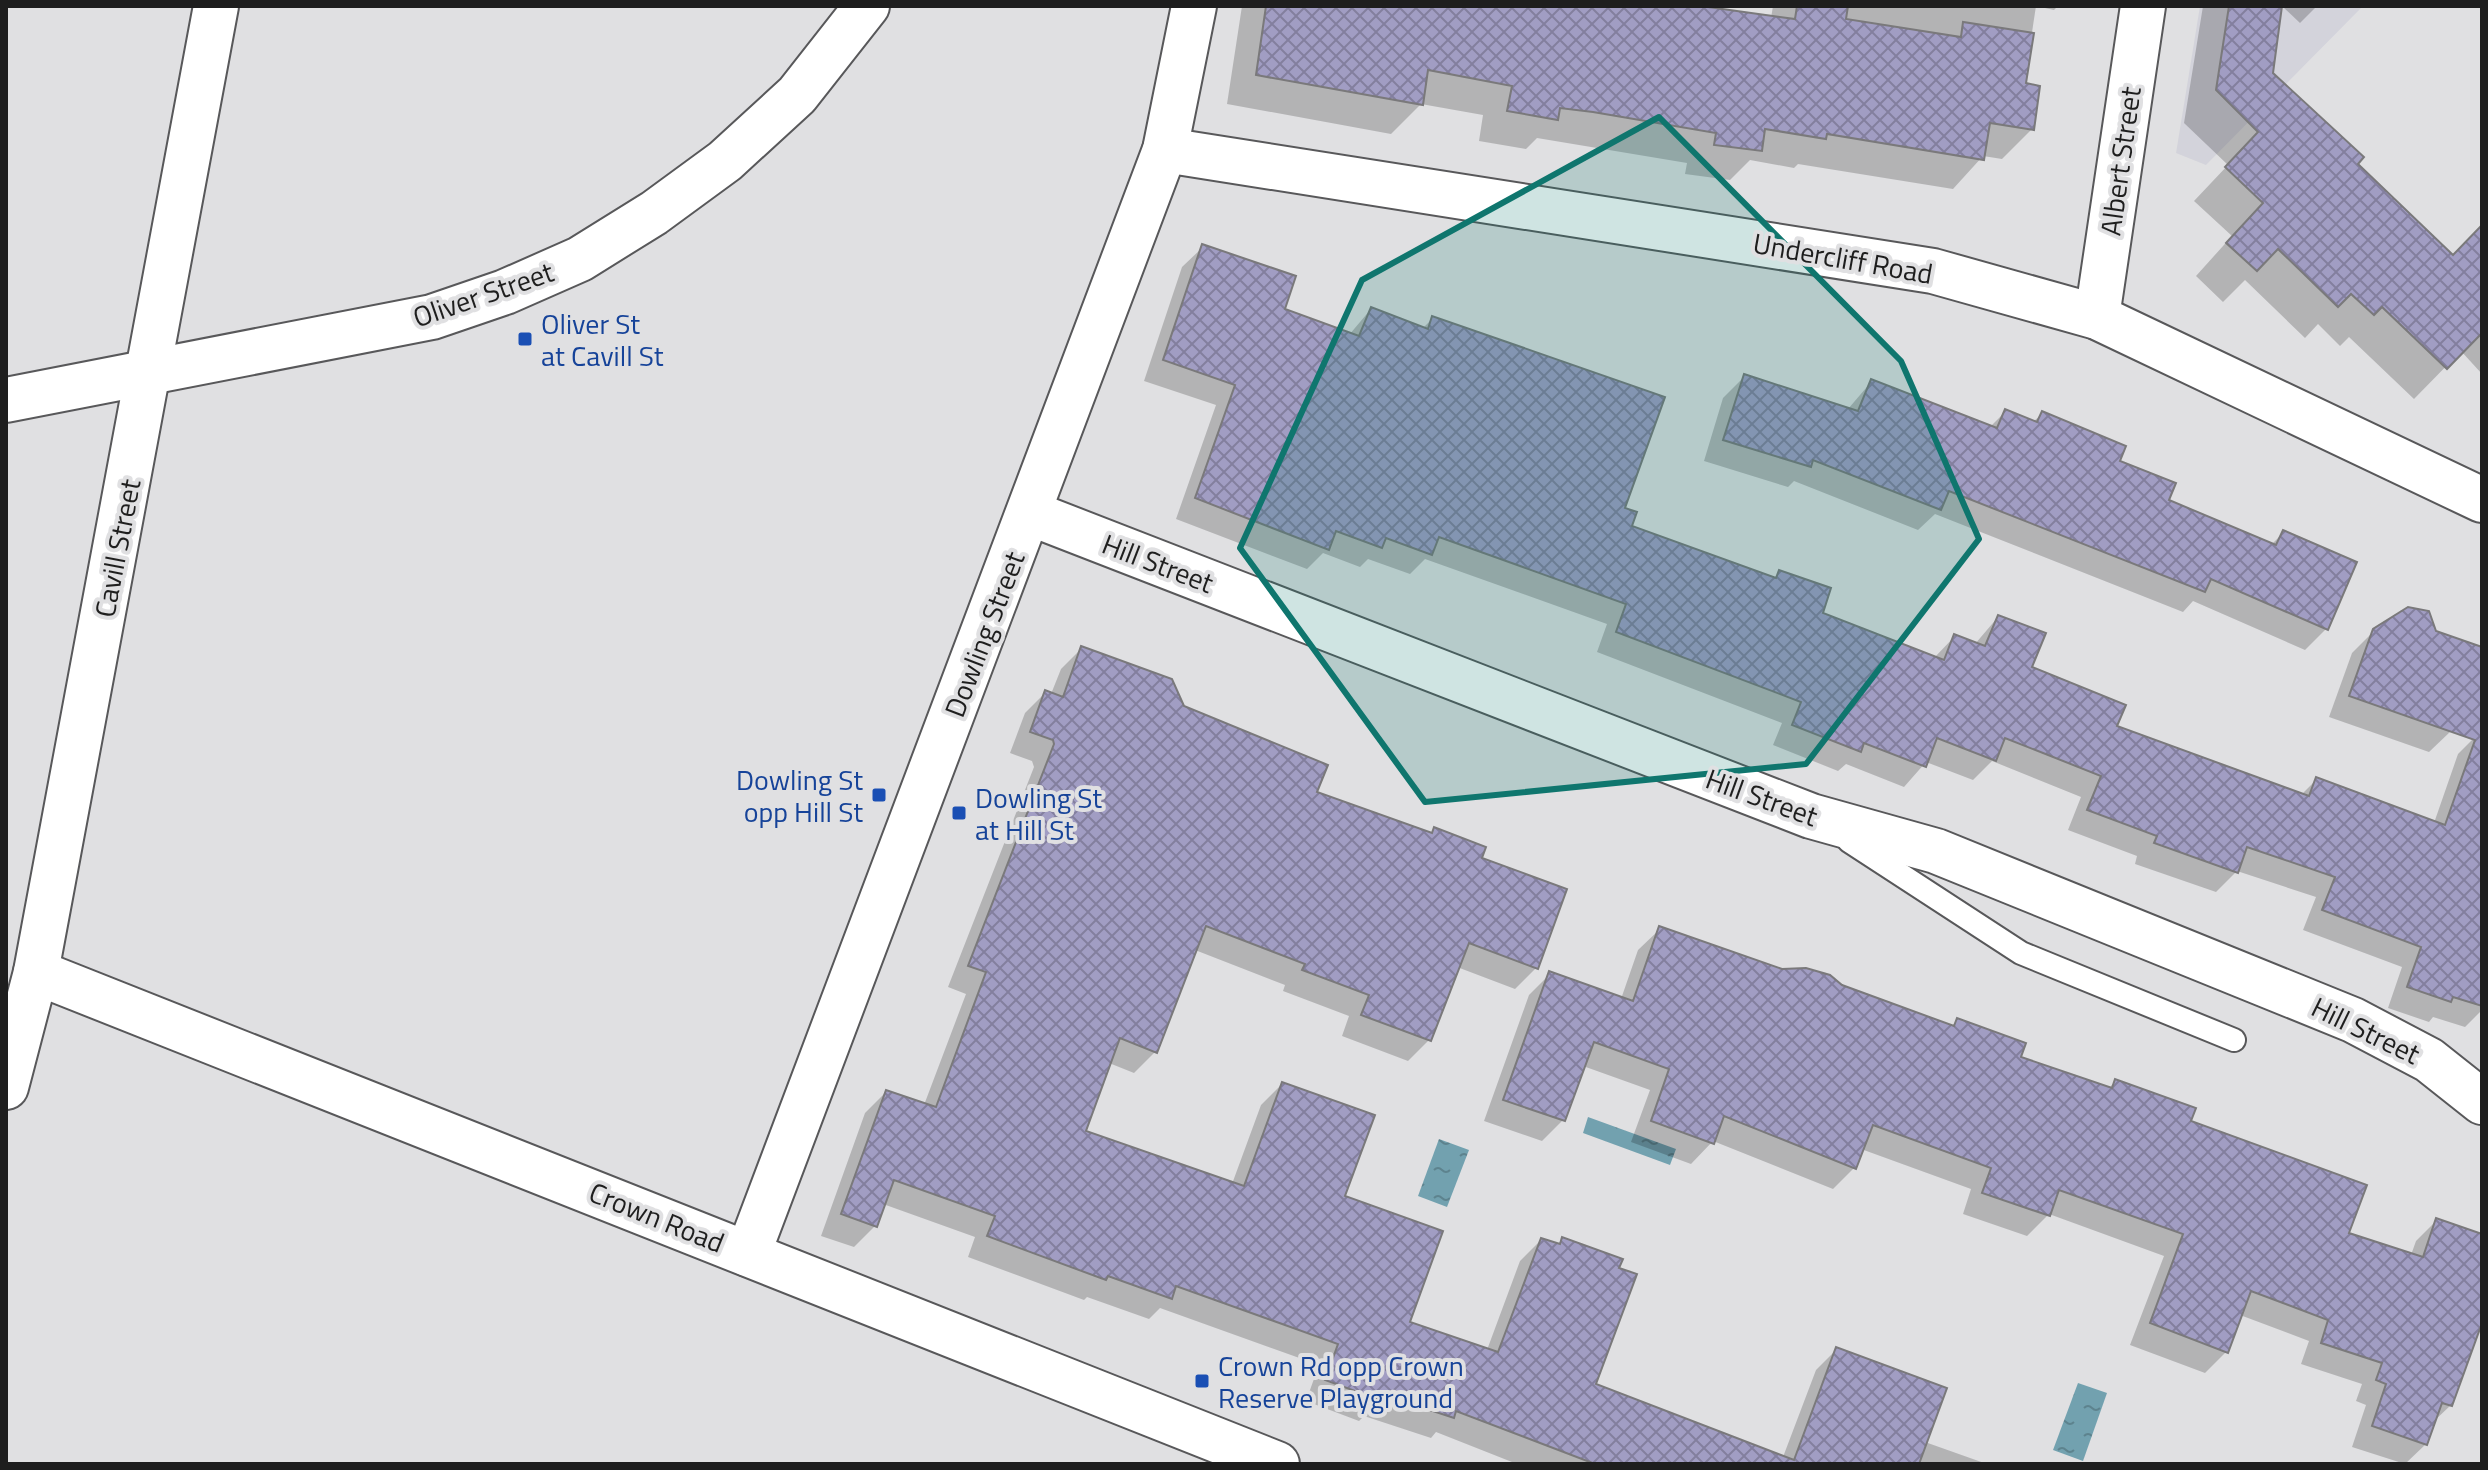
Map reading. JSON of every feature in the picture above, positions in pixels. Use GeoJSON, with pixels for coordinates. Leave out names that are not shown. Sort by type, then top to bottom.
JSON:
{"type":"FeatureCollection","features":[{"type":"Feature","properties":{"kind":"street","name":"Cavill Street"},"geometry":{"type":"LineString","coordinates":[[6,1087],[36,972],[216,6]]}},
{"type":"Feature","properties":{"kind":"street","name":"Oliver Street"},"geometry":{"type":"LineString","coordinates":[[6,400],[432,317],[505,292],[580,259],[654,213],[725,161],[797,95],[867,6]]}},
{"type":"Feature","properties":{"kind":"street","name":"Dowling Street"},"geometry":{"type":"LineString","coordinates":[[748,1254],[1165,150],[1194,6]]}},
{"type":"Feature","properties":{"kind":"street","name":"Albert Street"},"geometry":{"type":"LineString","coordinates":[[2097,317],[2143,6]]}},
{"type":"Feature","properties":{"kind":"street","name":"Undercliff Road"},"geometry":{"type":"LineString","coordinates":[[1165,150],[1933,271],[2097,317],[2482,500]]}},
{"type":"Feature","properties":{"kind":"street","name":"Hill Street"},"geometry":{"type":"LineString","coordinates":[[1030,513],[1811,816],[1936,851],[2353,1020],[2429,1060],[2482,1102]]}},
{"type":"Feature","properties":{"kind":"street","name":"Crown Road"},"geometry":{"type":"LineString","coordinates":[[36,972],[1277,1464]]}},
{"type":"Feature","properties":{"kind":"lane"},"geometry":{"type":"LineString","coordinates":[[1811,816],[2021,953],[2234,1040]]}},
{"type":"Feature","properties":{"kind":"highlighted area"},"geometry":{"type":"Polygon","coordinates":[[[1659,117],[1901,361],[1979,539],[1806,764],[1425,802],[1240,548],[1362,280],[1659,117]]]}},
{"type":"Feature","properties":{"kind":"shaded area"},"geometry":{"type":"Polygon","coordinates":[[[2200,6],[2363,6],[2206,165],[2176,153],[2200,6]]]}},
{"type":"Feature","properties":{"kind":"water"},"geometry":{"type":"Polygon","coordinates":[[[1588,1117],[1676,1149],[1670,1165],[1583,1133],[1588,1117]]]}},
{"type":"Feature","properties":{"kind":"water"},"geometry":{"type":"Polygon","coordinates":[[[1439,1139],[1469,1150],[1447,1207],[1418,1196],[1439,1139]]]}},
{"type":"Feature","properties":{"kind":"water"},"geometry":{"type":"Polygon","coordinates":[[[2078,1383],[2107,1393],[2083,1461],[2053,1450],[2078,1383]]]}},
{"type":"Feature","properties":{"kind":"building"},"geometry":{"type":"Polygon","coordinates":[[[1266,6],[1701,6],[1795,19],[1797,6],[1848,6],[1846,19],[1961,37],[1963,22],[2034,33],[2026,83],[2040,86],[2034,130],[1990,123],[1984,160],[1827,134],[1826,139],[1765,129],[1762,151],[1714,145],[1716,133],[1593,112],[1560,108],[1558,120],[1507,111],[1512,86],[1428,70],[1423,105],[1256,75],[1266,6]]]}},
{"type":"Feature","properties":{"kind":"building"},"geometry":{"type":"Polygon","coordinates":[[[2229,6],[2282,6],[2273,73],[2364,157],[2358,164],[2453,255],[2482,225],[2482,333],[2447,369],[2382,307],[2374,315],[2351,294],[2338,307],[2278,249],[2257,271],[2226,243],[2263,203],[2225,167],[2258,132],[2216,90],[2229,6]]]}},
{"type":"Feature","properties":{"kind":"building"},"geometry":{"type":"Polygon","coordinates":[[[1202,244],[1296,276],[1285,309],[1359,336],[1371,307],[1428,329],[1432,316],[1665,397],[1625,508],[1637,512],[1632,526],[1776,578],[1779,570],[1831,588],[1823,613],[1944,660],[1954,634],[1985,646],[1998,615],[2046,633],[2032,667],[2126,705],[2117,726],[2309,796],[2316,777],[2445,825],[2475,740],[2349,696],[2373,629],[2408,607],[2429,611],[2436,631],[2482,647],[2482,1006],[2453,997],[2451,1002],[2407,987],[2421,947],[2322,910],[2335,877],[2247,847],[2238,873],[2154,843],[2157,836],[2087,810],[2101,776],[2005,738],[1996,761],[1937,738],[1926,767],[1864,743],[1861,752],[1792,725],[1801,702],[1616,632],[1626,604],[1439,537],[1432,555],[1386,538],[1382,548],[1336,531],[1329,550],[1195,498],[1235,385],[1163,360],[1202,244]]]}},
{"type":"Feature","properties":{"kind":"building"},"geometry":{"type":"Polygon","coordinates":[[[1744,374],[1858,411],[1871,379],[1997,428],[2005,409],[2037,422],[2042,411],[2126,446],[2120,461],[2176,483],[2169,500],[2276,545],[2283,530],[2357,562],[2328,630],[2211,579],[2205,592],[1949,491],[1941,510],[1813,460],[1811,467],[1723,440],[1744,374]]]}},
{"type":"Feature","properties":{"kind":"building"},"geometry":{"type":"Polygon","coordinates":[[[1081,646],[1172,679],[1184,706],[1328,765],[1317,792],[1432,833],[1434,827],[1486,847],[1482,858],[1567,889],[1538,969],[1469,943],[1431,1041],[1361,1015],[1369,995],[1302,970],[1305,964],[1206,926],[1157,1053],[1120,1038],[1086,1131],[1244,1186],[1282,1082],[1375,1115],[1345,1196],[1443,1231],[1410,1322],[1498,1352],[1541,1238],[1560,1244],[1562,1237],[1623,1259],[1619,1268],[1637,1274],[1596,1384],[1794,1460],[1836,1347],[1947,1388],[1919,1464],[1595,1464],[1456,1411],[1454,1418],[1384,1395],[1382,1401],[1325,1380],[1338,1344],[1176,1286],[1172,1299],[1108,1276],[1106,1280],[987,1236],[995,1216],[894,1180],[877,1227],[841,1214],[886,1090],[936,1107],[986,972],[968,966],[1054,744],[1053,740],[1030,732],[1045,690],[1063,697],[1081,646]]]}},
{"type":"Feature","properties":{"kind":"building"},"geometry":{"type":"Polygon","coordinates":[[[1659,926],[1782,969],[1806,968],[1830,975],[1842,985],[1954,1026],[1957,1018],[2026,1043],[2021,1057],[2112,1088],[2115,1079],[2196,1108],[2191,1121],[2367,1185],[2349,1233],[2423,1257],[2436,1218],[2482,1234],[2482,1323],[2452,1406],[2442,1403],[2427,1445],[2372,1426],[2386,1384],[2376,1380],[2382,1363],[2321,1343],[2328,1320],[2251,1291],[2228,1353],[2150,1323],[2183,1234],[2059,1190],[2050,1216],[1982,1193],[1991,1168],[1873,1125],[1856,1169],[1724,1116],[1714,1144],[1651,1121],[1669,1069],[1594,1042],[1565,1121],[1503,1100],[1549,971],[1633,1001],[1659,926]]]}},
{"type":"Feature","properties":{"kind":"place","name":"Oliver St at Cavill St"},"geometry":{"type":"Point","coordinates":[525,339]}},
{"type":"Feature","properties":{"kind":"place","name":"Dowling St opp Hill St"},"geometry":{"type":"Point","coordinates":[879,795]}},
{"type":"Feature","properties":{"kind":"place","name":"Dowling St at Hill St"},"geometry":{"type":"Point","coordinates":[959,813]}},
{"type":"Feature","properties":{"kind":"place","name":"Crown Rd opp Crown Reserve Playground"},"geometry":{"type":"Point","coordinates":[1202,1381]}}]}
